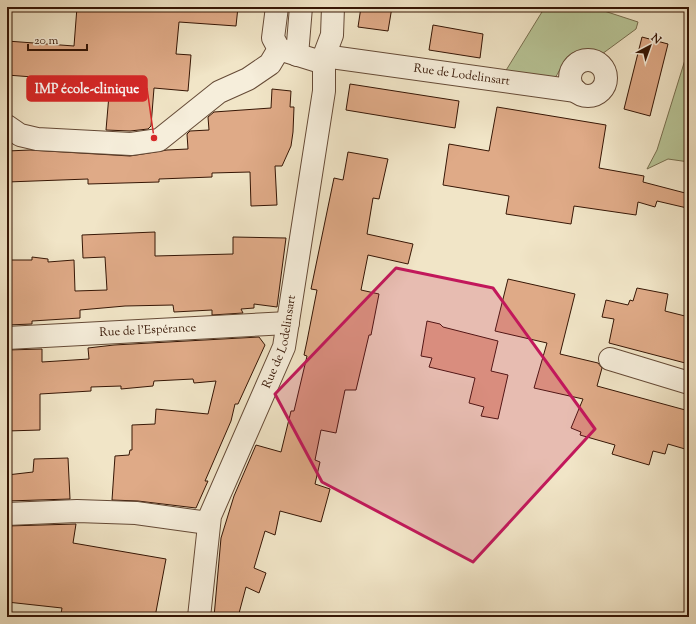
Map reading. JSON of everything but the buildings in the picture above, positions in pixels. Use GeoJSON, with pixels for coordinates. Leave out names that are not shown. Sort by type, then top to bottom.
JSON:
{"type":"FeatureCollection","features":[{"type":"Feature","properties":{"kind":"street"},"geometry":{"type":"LineString","coordinates":[[277,7],[273,38],[288,52],[324,59]]}},
{"type":"Feature","properties":{"kind":"street"},"geometry":{"type":"LineString","coordinates":[[7,126],[20,135],[37,139],[131,144],[159,140],[219,92],[248,80],[288,52],[301,7]]}},
{"type":"Feature","properties":{"kind":"street","name":"Rue de Lodelinsart"},"geometry":{"type":"LineString","coordinates":[[199,617],[208,523],[284,347],[324,91],[324,59],[332,35],[333,7]]}},
{"type":"Feature","properties":{"kind":"street","name":"Rue de Lodelinsart"},"geometry":{"type":"LineString","coordinates":[[324,59],[576,91]]}},
{"type":"Feature","properties":{"kind":"street","name":"Rue de l'Espérance"},"geometry":{"type":"LineString","coordinates":[[7,338],[288,323]]}},
{"type":"Feature","properties":{"kind":"street"},"geometry":{"type":"LineString","coordinates":[[610,359],[689,383]]}},
{"type":"Feature","properties":{"kind":"street"},"geometry":{"type":"LineString","coordinates":[[7,514],[77,511],[136,513],[208,523]]}},
{"type":"Feature","properties":{"kind":"highlighted area"},"geometry":{"type":"Polygon","coordinates":[[[396,268],[493,288],[595,429],[473,562],[322,482],[275,394],[396,268]]]}},
{"type":"Feature","properties":{"kind":"green space"},"geometry":{"type":"Polygon","coordinates":[[[545,7],[592,7],[638,22],[636,29],[602,54],[582,50],[568,56],[554,79],[505,72],[545,7]]]}},
{"type":"Feature","properties":{"kind":"green space"},"geometry":{"type":"Polygon","coordinates":[[[689,47],[689,162],[668,159],[647,169],[657,150],[689,47]]]}},
{"type":"Feature","properties":{"kind":"place","name":"IMP école-clinique"},"geometry":{"type":"Point","coordinates":[154,138]}}]}
